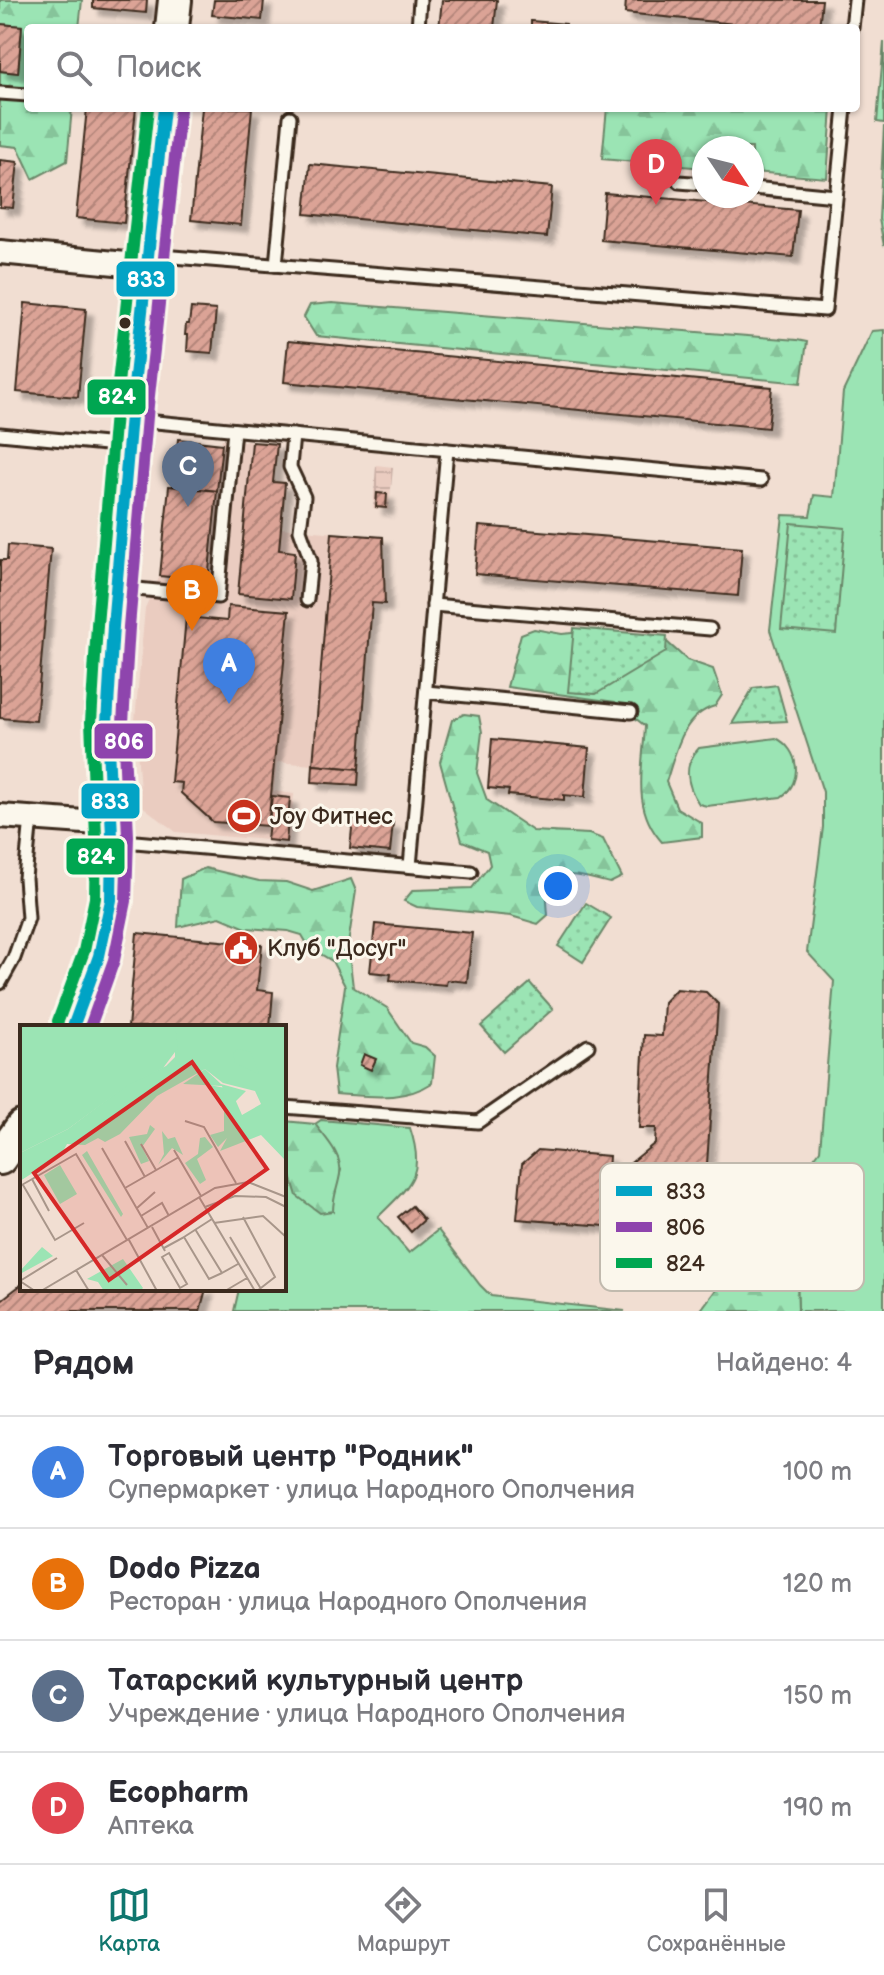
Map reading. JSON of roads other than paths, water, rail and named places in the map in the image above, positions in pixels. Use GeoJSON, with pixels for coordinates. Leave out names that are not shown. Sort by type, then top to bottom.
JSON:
{"type":"FeatureCollection","features":[{"type":"Feature","properties":{"kind":"main road"},"geometry":{"type":"LineString","coordinates":[[172,24],[175,0]]}},
{"type":"Feature","properties":{"kind":"main road"},"geometry":{"type":"LineString","coordinates":[[74,1025],[101,950],[108,917],[112,832],[106,742],[129,433],[164,112]]}},
{"type":"Feature","properties":{"kind":"main road"},"geometry":{"type":"LineString","coordinates":[[0,1158],[20,1130]]}},
{"type":"Feature","properties":{"kind":"street"},"geometry":{"type":"LineString","coordinates":[[0,252],[148,261]]}},
{"type":"Feature","properties":{"kind":"street"},"geometry":{"type":"LineString","coordinates":[[0,816],[31,818],[112,832]]}},
{"type":"Feature","properties":{"kind":"lane"},"geometry":{"type":"LineString","coordinates":[[418,24],[420,0]]}},
{"type":"Feature","properties":{"kind":"lane"},"geometry":{"type":"LineString","coordinates":[[852,24],[855,0]]}},
{"type":"Feature","properties":{"kind":"lane"},"geometry":{"type":"LineString","coordinates":[[0,93],[24,95]]}},
{"type":"Feature","properties":{"kind":"lane"},"geometry":{"type":"LineString","coordinates":[[148,261],[276,265],[825,310],[845,112]]}},
{"type":"Feature","properties":{"kind":"lane"},"geometry":{"type":"LineString","coordinates":[[276,265],[290,117]]}},
{"type":"Feature","properties":{"kind":"lane"},"geometry":{"type":"LineString","coordinates":[[679,182],[692,183]]}},
{"type":"Feature","properties":{"kind":"lane"},"geometry":{"type":"LineString","coordinates":[[764,189],[836,196]]}},
{"type":"Feature","properties":{"kind":"lane"},"geometry":{"type":"LineString","coordinates":[[117,587],[218,597],[234,430]]}},
{"type":"Feature","properties":{"kind":"lane"},"geometry":{"type":"LineString","coordinates":[[0,434],[234,430],[761,480]]}},
{"type":"Feature","properties":{"kind":"lane"},"geometry":{"type":"LineString","coordinates":[[293,435],[290,467],[304,497],[300,530],[311,561],[307,600]]}},
{"type":"Feature","properties":{"kind":"lane"},"geometry":{"type":"LineString","coordinates":[[410,866],[447,450]]}},
{"type":"Feature","properties":{"kind":"lane"},"geometry":{"type":"LineString","coordinates":[[433,605],[710,629]]}},
{"type":"Feature","properties":{"kind":"lane"},"geometry":{"type":"LineString","coordinates":[[426,692],[631,712]]}},
{"type":"Feature","properties":{"kind":"lane"},"geometry":{"type":"LineString","coordinates":[[0,983],[14,958],[28,918],[25,878],[31,818]]}},
{"type":"Feature","properties":{"kind":"lane"},"geometry":{"type":"LineString","coordinates":[[112,832],[471,872]]}},
{"type":"Feature","properties":{"kind":"lane"},"geometry":{"type":"LineString","coordinates":[[286,1107],[478,1122],[588,1046]]}},
{"type":"Feature","properties":{"kind":"place","name":"Ecopharm"},"geometry":{"type":"Point","coordinates":[656,205]}},
{"type":"Feature","properties":{"kind":"place","name":"Татарский культурный центр"},"geometry":{"type":"Point","coordinates":[188,507]}},
{"type":"Feature","properties":{"kind":"place","name":"Dodo Pizza"},"geometry":{"type":"Point","coordinates":[192,631]}},
{"type":"Feature","properties":{"kind":"place","name":"Торговый центр \"Родник\""},"geometry":{"type":"Point","coordinates":[229,704]}},
{"type":"Feature","properties":{"kind":"place","name":"Joy Фитнес"},"geometry":{"type":"Point","coordinates":[244,816]}},
{"type":"Feature","properties":{"kind":"place","name":"Клуб \"Досуг\""},"geometry":{"type":"Point","coordinates":[241,948]}}]}
